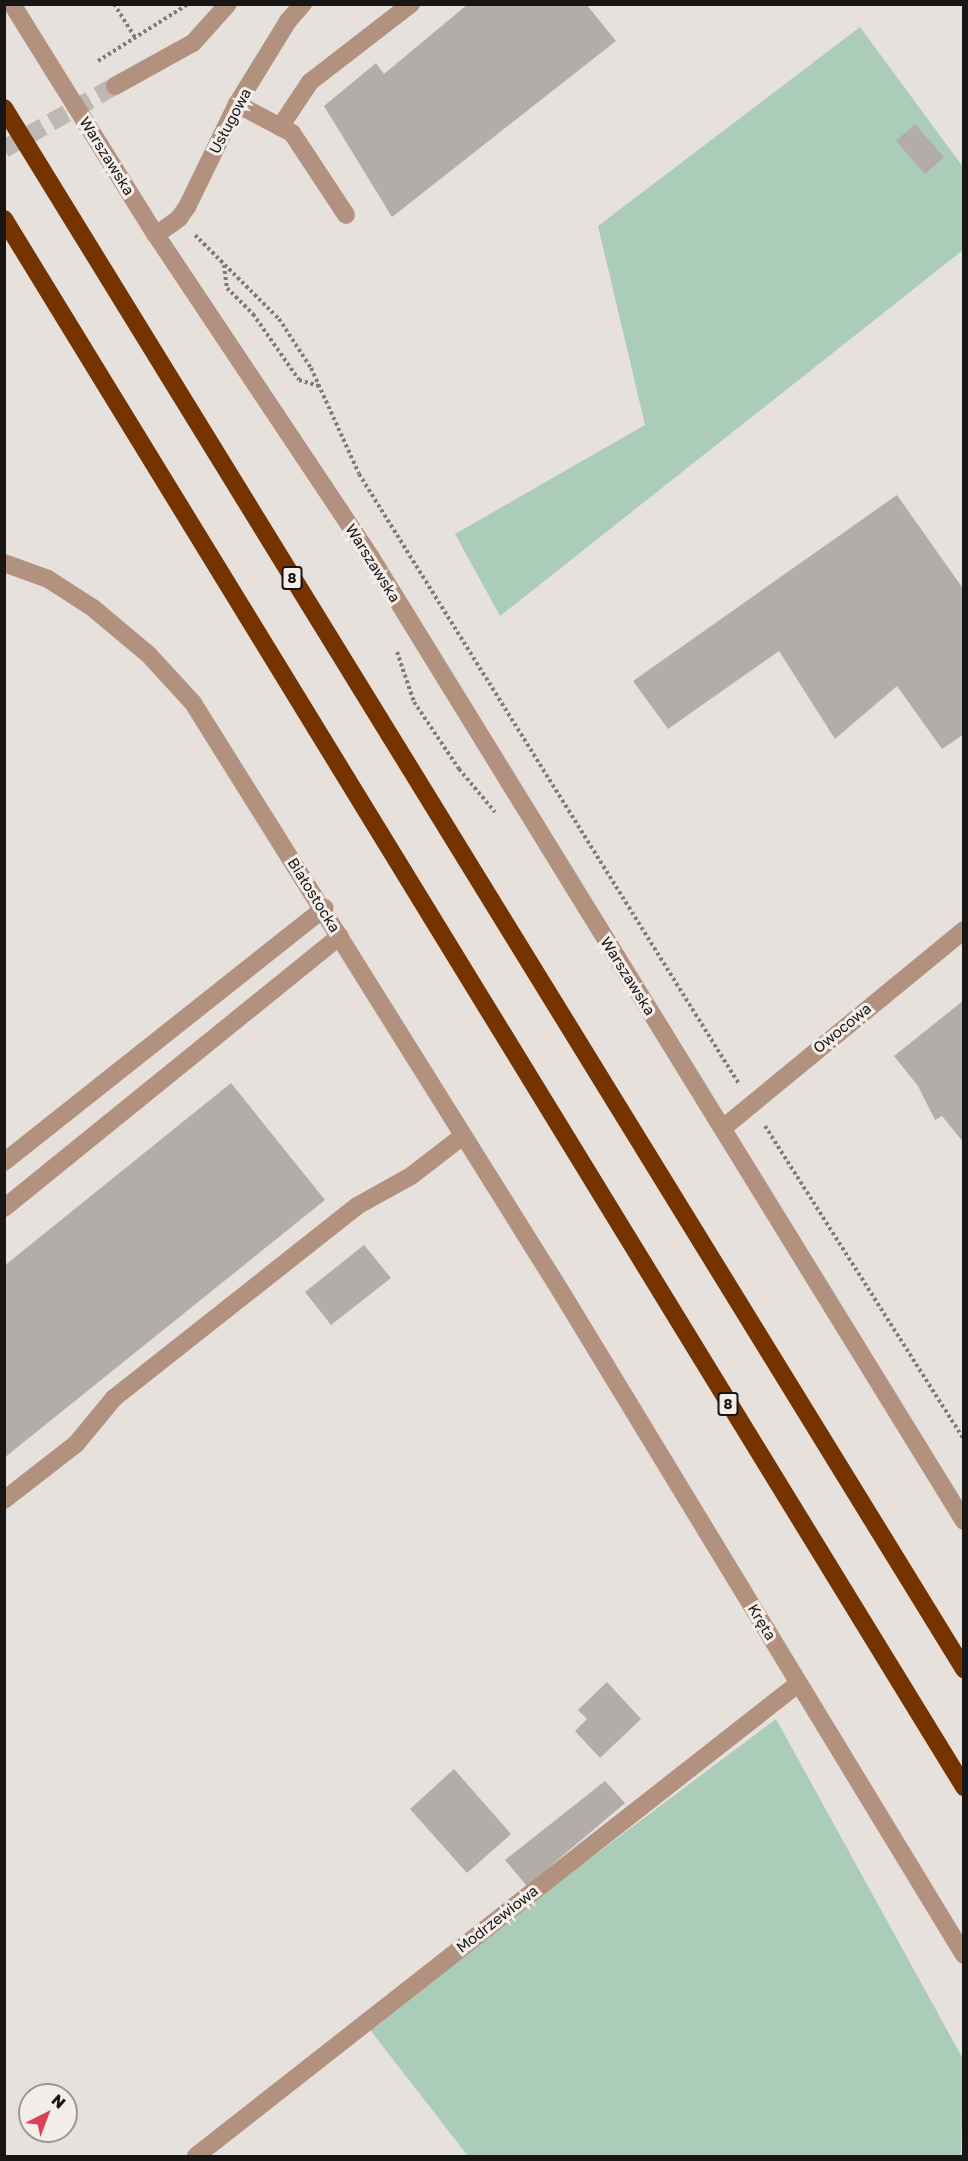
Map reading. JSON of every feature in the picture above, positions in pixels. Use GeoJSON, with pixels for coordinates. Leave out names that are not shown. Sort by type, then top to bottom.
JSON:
{"type":"FeatureCollection","features":[{"type":"Feature","properties":{"kind":"highway","name":"8"},"geometry":{"type":"LineString","coordinates":[[4,108],[963,1669]]}},
{"type":"Feature","properties":{"kind":"highway","name":"8"},"geometry":{"type":"LineString","coordinates":[[4,219],[963,1787]]}},
{"type":"Feature","properties":{"kind":"street","name":"Warszawska"},"geometry":{"type":"LineString","coordinates":[[12,4],[156,235],[370,556],[963,1521]]}},
{"type":"Feature","properties":{"kind":"street"},"geometry":{"type":"LineString","coordinates":[[115,86],[193,43],[228,4]]}},
{"type":"Feature","properties":{"kind":"street","name":"Usługowa"},"geometry":{"type":"LineString","coordinates":[[156,235],[179,218],[237,104],[288,21],[303,4]]}},
{"type":"Feature","properties":{"kind":"street"},"geometry":{"type":"LineString","coordinates":[[280,127],[310,82],[411,4]]}},
{"type":"Feature","properties":{"kind":"street"},"geometry":{"type":"LineString","coordinates":[[237,104],[292,133],[346,215]]}},
{"type":"Feature","properties":{"kind":"street","name":"Białostocka"},"geometry":{"type":"LineString","coordinates":[[4,563],[48,579],[93,608],[149,655],[193,703],[324,908],[560,1290]]}},
{"type":"Feature","properties":{"kind":"street"},"geometry":{"type":"LineString","coordinates":[[4,1162],[324,908]]}},
{"type":"Feature","properties":{"kind":"street","name":"Owocowa"},"geometry":{"type":"LineString","coordinates":[[723,1128],[963,930]]}},
{"type":"Feature","properties":{"kind":"street"},"geometry":{"type":"LineString","coordinates":[[4,1208],[340,936]]}},
{"type":"Feature","properties":{"kind":"street"},"geometry":{"type":"LineString","coordinates":[[4,1500],[76,1444],[114,1398],[357,1206],[411,1176],[463,1136]]}},
{"type":"Feature","properties":{"kind":"street","name":"Kręta"},"geometry":{"type":"LineString","coordinates":[[560,1290],[963,1955]]}},
{"type":"Feature","properties":{"kind":"street","name":"Modrzewiowa"},"geometry":{"type":"LineString","coordinates":[[196,2157],[799,1683]]}},
{"type":"Feature","properties":{"kind":"path"},"geometry":{"type":"LineString","coordinates":[[114,4],[136,39]]}},
{"type":"Feature","properties":{"kind":"path"},"geometry":{"type":"LineString","coordinates":[[98,61],[188,4]]}},
{"type":"Feature","properties":{"kind":"path"},"geometry":{"type":"LineString","coordinates":[[179,218],[279,320],[320,386],[359,474],[963,1439]]}},
{"type":"Feature","properties":{"kind":"path"},"geometry":{"type":"LineString","coordinates":[[224,265],[227,288],[253,315],[299,380],[320,386]]}},
{"type":"Feature","properties":{"kind":"green space"},"geometry":{"type":"Polygon","coordinates":[[[860,27],[963,167],[963,250],[500,616],[455,534],[645,425],[598,226],[860,27]]]}},
{"type":"Feature","properties":{"kind":"green space"},"geometry":{"type":"Polygon","coordinates":[[[776,1719],[963,2059],[961,2156],[468,2156],[367,2026],[776,1719]]]}},
{"type":"Feature","properties":{"kind":"building"},"geometry":{"type":"Polygon","coordinates":[[[468,4],[586,4],[616,41],[392,217],[324,106],[376,63],[384,74],[468,4]]]}},
{"type":"Feature","properties":{"kind":"building"},"geometry":{"type":"Polygon","coordinates":[[[915,124],[944,157],[925,174],[896,141],[915,124]]]}},
{"type":"Feature","properties":{"kind":"building"},"geometry":{"type":"Polygon","coordinates":[[[897,495],[964,590],[964,734],[942,749],[897,686],[835,739],[779,651],[668,729],[633,681],[897,495]]]}},
{"type":"Feature","properties":{"kind":"building"},"geometry":{"type":"Polygon","coordinates":[[[964,1000],[964,1143],[942,1116],[935,1120],[918,1086],[894,1056],[964,1000]]]}},
{"type":"Feature","properties":{"kind":"building"},"geometry":{"type":"Polygon","coordinates":[[[231,1083],[325,1200],[4,1458],[4,1266],[231,1083]]]}},
{"type":"Feature","properties":{"kind":"building"},"geometry":{"type":"Polygon","coordinates":[[[364,1245],[391,1278],[331,1325],[305,1292],[364,1245]]]}},
{"type":"Feature","properties":{"kind":"building"},"geometry":{"type":"Polygon","coordinates":[[[607,1682],[641,1719],[600,1758],[575,1731],[587,1719],[578,1710],[607,1682]]]}},
{"type":"Feature","properties":{"kind":"building"},"geometry":{"type":"Polygon","coordinates":[[[454,1769],[511,1834],[467,1873],[410,1809],[454,1769]]]}},
{"type":"Feature","properties":{"kind":"building"},"geometry":{"type":"Polygon","coordinates":[[[605,1781],[625,1803],[527,1886],[505,1860],[605,1781]]]}},
{"type":"Feature","properties":{"kind":"tunnel"},"geometry":{"type":"LineString","coordinates":[[4,149],[115,86]]}}]}
